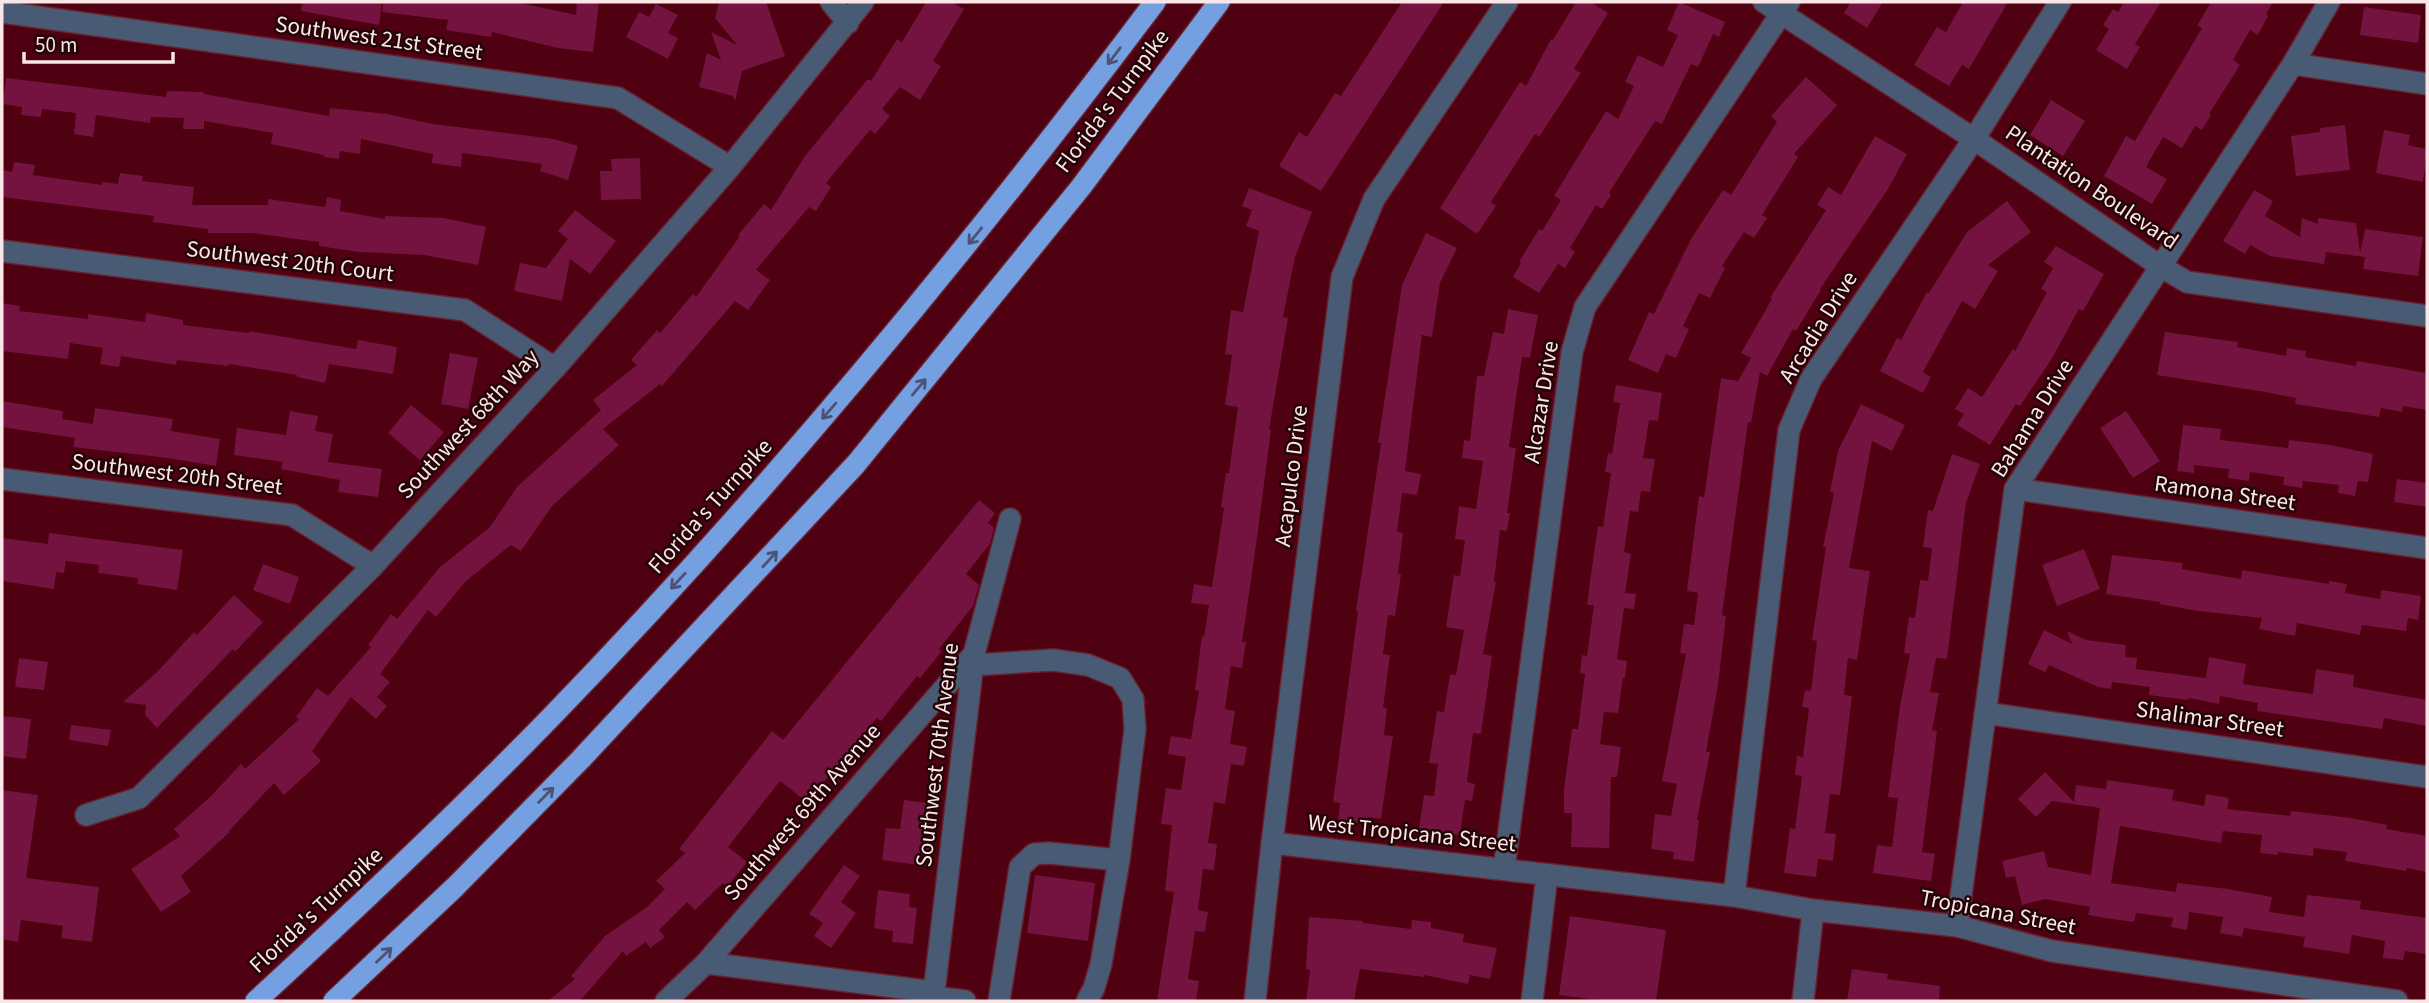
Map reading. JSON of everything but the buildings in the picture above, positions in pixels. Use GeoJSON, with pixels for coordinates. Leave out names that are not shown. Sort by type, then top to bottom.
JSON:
{"type":"FeatureCollection","features":[{"type":"Feature","properties":{"kind":"highway","name":"Florida's Turnpike"},"geometry":{"type":"LineString","coordinates":[[256,1001],[403,864],[554,715],[757,494],[830,411],[992,216],[1155,2]]}},
{"type":"Feature","properties":{"kind":"highway","name":"Florida's Turnpike"},"geometry":{"type":"LineString","coordinates":[[334,1001],[455,887],[581,759],[856,464],[1081,187],[1219,2]]}},
{"type":"Feature","properties":{"kind":"street"},"geometry":{"type":"LineString","coordinates":[[831,2],[848,23]]}},
{"type":"Feature","properties":{"kind":"street","name":"Southwest 68th Way"},"geometry":{"type":"LineString","coordinates":[[86,815],[139,798],[373,566],[555,368],[730,167],[863,2]]}},
{"type":"Feature","properties":{"kind":"street","name":"Acapulco Drive"},"geometry":{"type":"LineString","coordinates":[[1255,1001],[1342,277],[1374,199],[1507,2]]}},
{"type":"Feature","properties":{"kind":"street","name":"Arcadia Drive"},"geometry":{"type":"LineString","coordinates":[[1734,896],[1789,430],[1811,379],[1974,139],[2060,2]]}},
{"type":"Feature","properties":{"kind":"street","name":"Bahama Drive"},"geometry":{"type":"LineString","coordinates":[[1956,926],[2015,489],[2293,64],[2329,2]]}},
{"type":"Feature","properties":{"kind":"street","name":"Plantation Boulevard"},"geometry":{"type":"LineString","coordinates":[[1778,5],[2187,282],[2427,316]]}},
{"type":"Feature","properties":{"kind":"street","name":"Alcazar Drive"},"geometry":{"type":"LineString","coordinates":[[1504,869],[1572,352],[1586,307],[1778,5]]}},
{"type":"Feature","properties":{"kind":"street","name":"Southwest 21st Street"},"geometry":{"type":"LineString","coordinates":[[2,12],[618,98],[730,167]]}},
{"type":"Feature","properties":{"kind":"street"},"geometry":{"type":"LineString","coordinates":[[2293,64],[2427,84]]}},
{"type":"Feature","properties":{"kind":"street","name":"Southwest 20th Court"},"geometry":{"type":"LineString","coordinates":[[2,250],[465,310],[555,368]]}},
{"type":"Feature","properties":{"kind":"street","name":"Southwest 20th Street"},"geometry":{"type":"LineString","coordinates":[[2,479],[292,515],[373,566]]}},
{"type":"Feature","properties":{"kind":"street","name":"Ramona Street"},"geometry":{"type":"LineString","coordinates":[[2015,489],[2427,548]]}},
{"type":"Feature","properties":{"kind":"street","name":"Southwest 70th Avenue"},"geometry":{"type":"LineString","coordinates":[[934,997],[973,659],[1010,519]]}},
{"type":"Feature","properties":{"kind":"street"},"geometry":{"type":"LineString","coordinates":[[973,659],[1053,660],[1088,665],[1120,678],[1133,699],[1135,729],[1119,860],[1101,964],[1087,1001]]}},
{"type":"Feature","properties":{"kind":"street","name":"Southwest 69th Avenue"},"geometry":{"type":"LineString","coordinates":[[666,1001],[706,963],[973,659]]}},
{"type":"Feature","properties":{"kind":"street","name":"Shalimar Street"},"geometry":{"type":"LineString","coordinates":[[1985,713],[2427,777]]}},
{"type":"Feature","properties":{"kind":"street","name":"West Tropicana Street"},"geometry":{"type":"LineString","coordinates":[[1272,843],[1547,875]]}},
{"type":"Feature","properties":{"kind":"street"},"geometry":{"type":"LineString","coordinates":[[999,1001],[1020,867],[1034,853],[1119,860]]}},
{"type":"Feature","properties":{"kind":"street"},"geometry":{"type":"LineString","coordinates":[[1532,1001],[1547,875]]}},
{"type":"Feature","properties":{"kind":"street","name":"Tropicana Street"},"geometry":{"type":"LineString","coordinates":[[1547,875],[1734,896],[1814,910],[1956,926],[2052,951],[2397,1001]]}},
{"type":"Feature","properties":{"kind":"street"},"geometry":{"type":"LineString","coordinates":[[1803,1001],[1814,910]]}},
{"type":"Feature","properties":{"kind":"street"},"geometry":{"type":"LineString","coordinates":[[706,963],[965,1001]]}}]}
